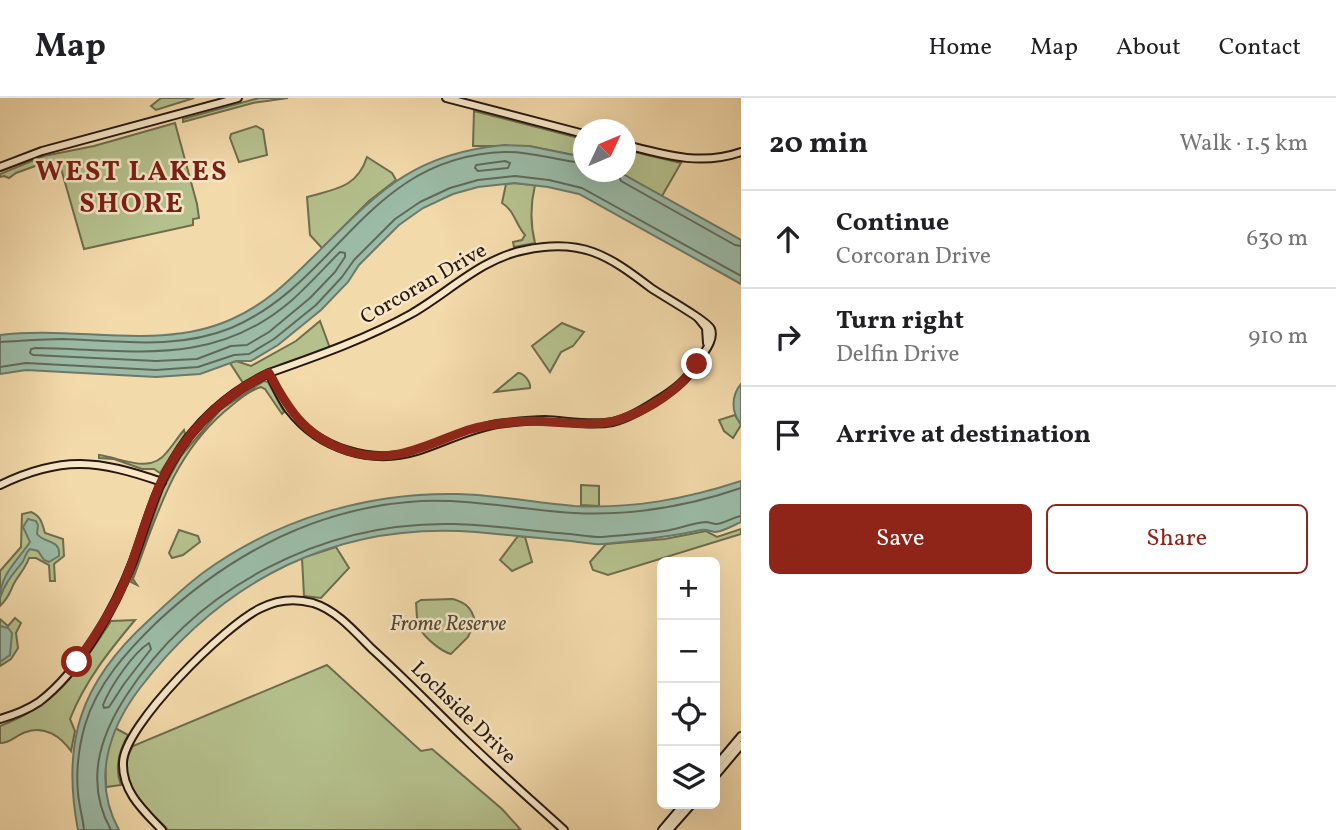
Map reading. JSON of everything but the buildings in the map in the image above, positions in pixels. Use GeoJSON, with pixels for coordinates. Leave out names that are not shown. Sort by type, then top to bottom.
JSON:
{"type":"FeatureCollection","features":[{"type":"Feature","properties":{"kind":"street"},"geometry":{"type":"LineString","coordinates":[[0,167],[42,151],[238,98]]}},
{"type":"Feature","properties":{"kind":"street"},"geometry":{"type":"LineString","coordinates":[[446,98],[573,131]]}},
{"type":"Feature","properties":{"kind":"street"},"geometry":{"type":"LineString","coordinates":[[636,148],[700,160],[723,158],[741,152]]}},
{"type":"Feature","properties":{"kind":"street","name":"Corcoran Drive"},"geometry":{"type":"LineString","coordinates":[[0,719],[39,701],[77,662],[123,585],[162,482],[183,445],[203,421],[234,394],[269,373],[372,334],[430,303],[485,265],[527,249],[567,247],[607,257],[629,270],[669,301],[708,323],[710,331],[710,343],[689,376],[677,388],[620,420],[596,423],[527,421],[493,425],[469,430],[417,451],[392,456],[359,454],[321,439],[291,413],[269,373]]}},
{"type":"Feature","properties":{"kind":"street"},"geometry":{"type":"LineString","coordinates":[[0,485],[32,470],[78,463],[113,466],[162,482]]}},
{"type":"Feature","properties":{"kind":"street","name":"Lochside Drive"},"geometry":{"type":"LineString","coordinates":[[162,830],[140,807],[128,787],[123,767],[125,750],[177,679],[213,643],[254,611],[276,602],[291,600],[320,606],[341,619],[475,749],[564,830]]}},
{"type":"Feature","properties":{"kind":"street"},"geometry":{"type":"LineString","coordinates":[[720,761],[741,736]]}},
{"type":"Feature","properties":{"kind":"street"},"geometry":{"type":"LineString","coordinates":[[720,770],[741,746]]}},
{"type":"Feature","properties":{"kind":"street"},"geometry":{"type":"LineString","coordinates":[[662,830],[680,809]]}},
{"type":"Feature","properties":{"kind":"street"},"geometry":{"type":"LineString","coordinates":[[669,830],[688,809]]}},
{"type":"Feature","properties":{"kind":"green space"},"geometry":{"type":"Polygon","coordinates":[[[161,98],[194,98],[156,110],[151,106],[161,98]]]}},
{"type":"Feature","properties":{"kind":"green space"},"geometry":{"type":"Polygon","coordinates":[[[259,98],[288,98],[253,103],[183,122],[183,119],[259,98]]]}},
{"type":"Feature","properties":{"kind":"green space"},"geometry":{"type":"Polygon","coordinates":[[[474,111],[573,136],[573,155],[529,146],[473,146],[474,111]]]}},
{"type":"Feature","properties":{"kind":"green space"},"geometry":{"type":"Polygon","coordinates":[[[175,123],[197,204],[199,218],[193,219],[193,225],[84,249],[60,165],[49,161],[9,178],[0,177],[0,174],[44,156],[94,146],[175,123]]]}},
{"type":"Feature","properties":{"kind":"green space"},"geometry":{"type":"Polygon","coordinates":[[[256,126],[263,130],[267,155],[239,162],[231,134],[256,126]]]}},
{"type":"Feature","properties":{"kind":"green space"},"geometry":{"type":"Polygon","coordinates":[[[636,152],[681,163],[662,196],[636,181],[636,152]]]}},
{"type":"Feature","properties":{"kind":"green space"},"geometry":{"type":"Polygon","coordinates":[[[367,157],[392,173],[396,180],[369,201],[322,248],[310,235],[307,197],[344,186],[357,175],[367,157]]]}},
{"type":"Feature","properties":{"kind":"green space"},"geometry":{"type":"Polygon","coordinates":[[[506,184],[535,185],[531,214],[535,243],[514,247],[513,242],[522,240],[525,235],[502,203],[506,184]]]}},
{"type":"Feature","properties":{"kind":"green space"},"geometry":{"type":"Polygon","coordinates":[[[320,321],[331,351],[245,386],[230,363],[236,361],[251,366],[296,341],[320,321]]]}},
{"type":"Feature","properties":{"kind":"green space"},"geometry":{"type":"Polygon","coordinates":[[[562,323],[584,332],[573,346],[561,352],[550,372],[532,346],[562,323]]]}},
{"type":"Feature","properties":{"kind":"green space"},"geometry":{"type":"Polygon","coordinates":[[[518,373],[527,378],[530,388],[495,392],[518,373]]]}},
{"type":"Feature","properties":{"kind":"green space"},"geometry":{"type":"Polygon","coordinates":[[[264,381],[268,382],[284,412],[282,414],[261,387],[251,391],[225,411],[207,429],[179,467],[168,488],[133,579],[137,585],[131,582],[163,489],[181,456],[220,410],[264,381]]]}},
{"type":"Feature","properties":{"kind":"green space"},"geometry":{"type":"Polygon","coordinates":[[[735,415],[741,425],[733,438],[724,431],[719,420],[735,415]]]}},
{"type":"Feature","properties":{"kind":"green space"},"geometry":{"type":"Polygon","coordinates":[[[184,430],[185,434],[160,473],[114,459],[99,458],[99,455],[135,463],[152,463],[167,452],[184,430]]]}},
{"type":"Feature","properties":{"kind":"green space"},"geometry":{"type":"Polygon","coordinates":[[[581,485],[599,486],[599,506],[581,505],[581,485]]]}},
{"type":"Feature","properties":{"kind":"green space"},"geometry":{"type":"Polygon","coordinates":[[[31,512],[39,518],[45,533],[63,539],[64,556],[54,564],[55,581],[50,581],[49,565],[36,558],[29,558],[0,606],[0,571],[21,547],[22,514],[31,512]]]}},
{"type":"Feature","properties":{"kind":"green space"},"geometry":{"type":"Polygon","coordinates":[[[741,529],[741,534],[666,557],[657,557],[657,560],[608,575],[593,570],[590,562],[606,544],[665,539],[706,531],[717,537],[741,529]]]}},
{"type":"Feature","properties":{"kind":"green space"},"geometry":{"type":"Polygon","coordinates":[[[179,530],[198,536],[200,542],[183,555],[172,558],[169,553],[179,530]]]}},
{"type":"Feature","properties":{"kind":"green space"},"geometry":{"type":"Polygon","coordinates":[[[518,536],[525,537],[532,562],[512,571],[500,560],[518,536]]]}},
{"type":"Feature","properties":{"kind":"green space"},"geometry":{"type":"Polygon","coordinates":[[[336,547],[349,568],[321,598],[304,596],[302,558],[336,547]]]}},
{"type":"Feature","properties":{"kind":"green space","name":"Frome Reserve"},"geometry":{"type":"Polygon","coordinates":[[[453,599],[467,606],[475,621],[468,637],[451,654],[437,647],[421,631],[417,621],[416,603],[421,600],[453,599]]]}},
{"type":"Feature","properties":{"kind":"green space"},"geometry":{"type":"Polygon","coordinates":[[[15,618],[21,623],[16,633],[18,648],[11,659],[0,666],[0,619],[8,626],[15,618]]]}},
{"type":"Feature","properties":{"kind":"green space"},"geometry":{"type":"Polygon","coordinates":[[[135,620],[98,667],[76,705],[70,719],[75,731],[71,751],[57,737],[40,730],[26,732],[0,743],[0,726],[37,707],[65,684],[111,621],[135,620]]]}},
{"type":"Feature","properties":{"kind":"green space"},"geometry":{"type":"Polygon","coordinates":[[[327,665],[421,751],[432,749],[502,809],[521,830],[168,830],[142,802],[129,781],[127,770],[133,746],[327,665]]]}},
{"type":"Feature","properties":{"kind":"green space"},"geometry":{"type":"Polygon","coordinates":[[[115,728],[128,735],[118,760],[121,785],[106,787],[105,760],[115,728]]]}},
{"type":"Feature","properties":{"kind":"water"},"geometry":{"type":"Polygon","coordinates":[[[504,145],[529,146],[573,155],[573,182],[636,181],[741,240],[741,284],[579,194],[514,183],[478,187],[453,194],[423,208],[399,225],[359,265],[348,282],[321,310],[278,345],[251,361],[236,361],[200,374],[156,377],[26,370],[0,374],[0,335],[176,334],[204,329],[232,319],[275,292],[396,181],[418,168],[471,150],[504,145]]]}},
{"type":"Feature","properties":{"kind":"water"},"geometry":{"type":"Polygon","coordinates":[[[741,384],[741,424],[735,414],[734,404],[735,394],[741,384]]]}},
{"type":"Feature","properties":{"kind":"water"},"geometry":{"type":"Polygon","coordinates":[[[741,481],[741,522],[716,532],[701,530],[599,544],[476,532],[425,531],[377,536],[331,548],[287,565],[246,588],[208,616],[173,650],[140,688],[119,721],[107,756],[106,793],[119,830],[78,830],[73,798],[75,741],[92,690],[106,667],[125,644],[189,584],[232,553],[262,537],[325,512],[391,498],[458,494],[574,506],[617,506],[680,498],[741,481]]]}},
{"type":"Feature","properties":{"kind":"water"},"geometry":{"type":"Polygon","coordinates":[[[28,519],[36,521],[37,534],[58,547],[59,556],[49,562],[44,560],[38,551],[30,549],[6,584],[0,598],[6,575],[30,542],[23,527],[28,519]]]}},
{"type":"Feature","properties":{"kind":"water"},"geometry":{"type":"Polygon","coordinates":[[[0,626],[8,628],[12,633],[10,655],[0,662],[0,626]]]}},
{"type":"Feature","properties":{"kind":"district","name":"WEST LAKES SHORE"},"geometry":{"type":"Point","coordinates":[132,186]}},
{"type":"Feature","properties":{"kind":"route"},"geometry":{"type":"LineString","coordinates":[[77,662],[123,585],[171,462],[193,432],[214,410],[234,394],[269,373],[291,413],[321,439],[359,454],[392,456],[417,451],[469,430],[493,425],[543,420],[596,423],[620,420],[635,414],[677,388],[697,364]]}}]}
